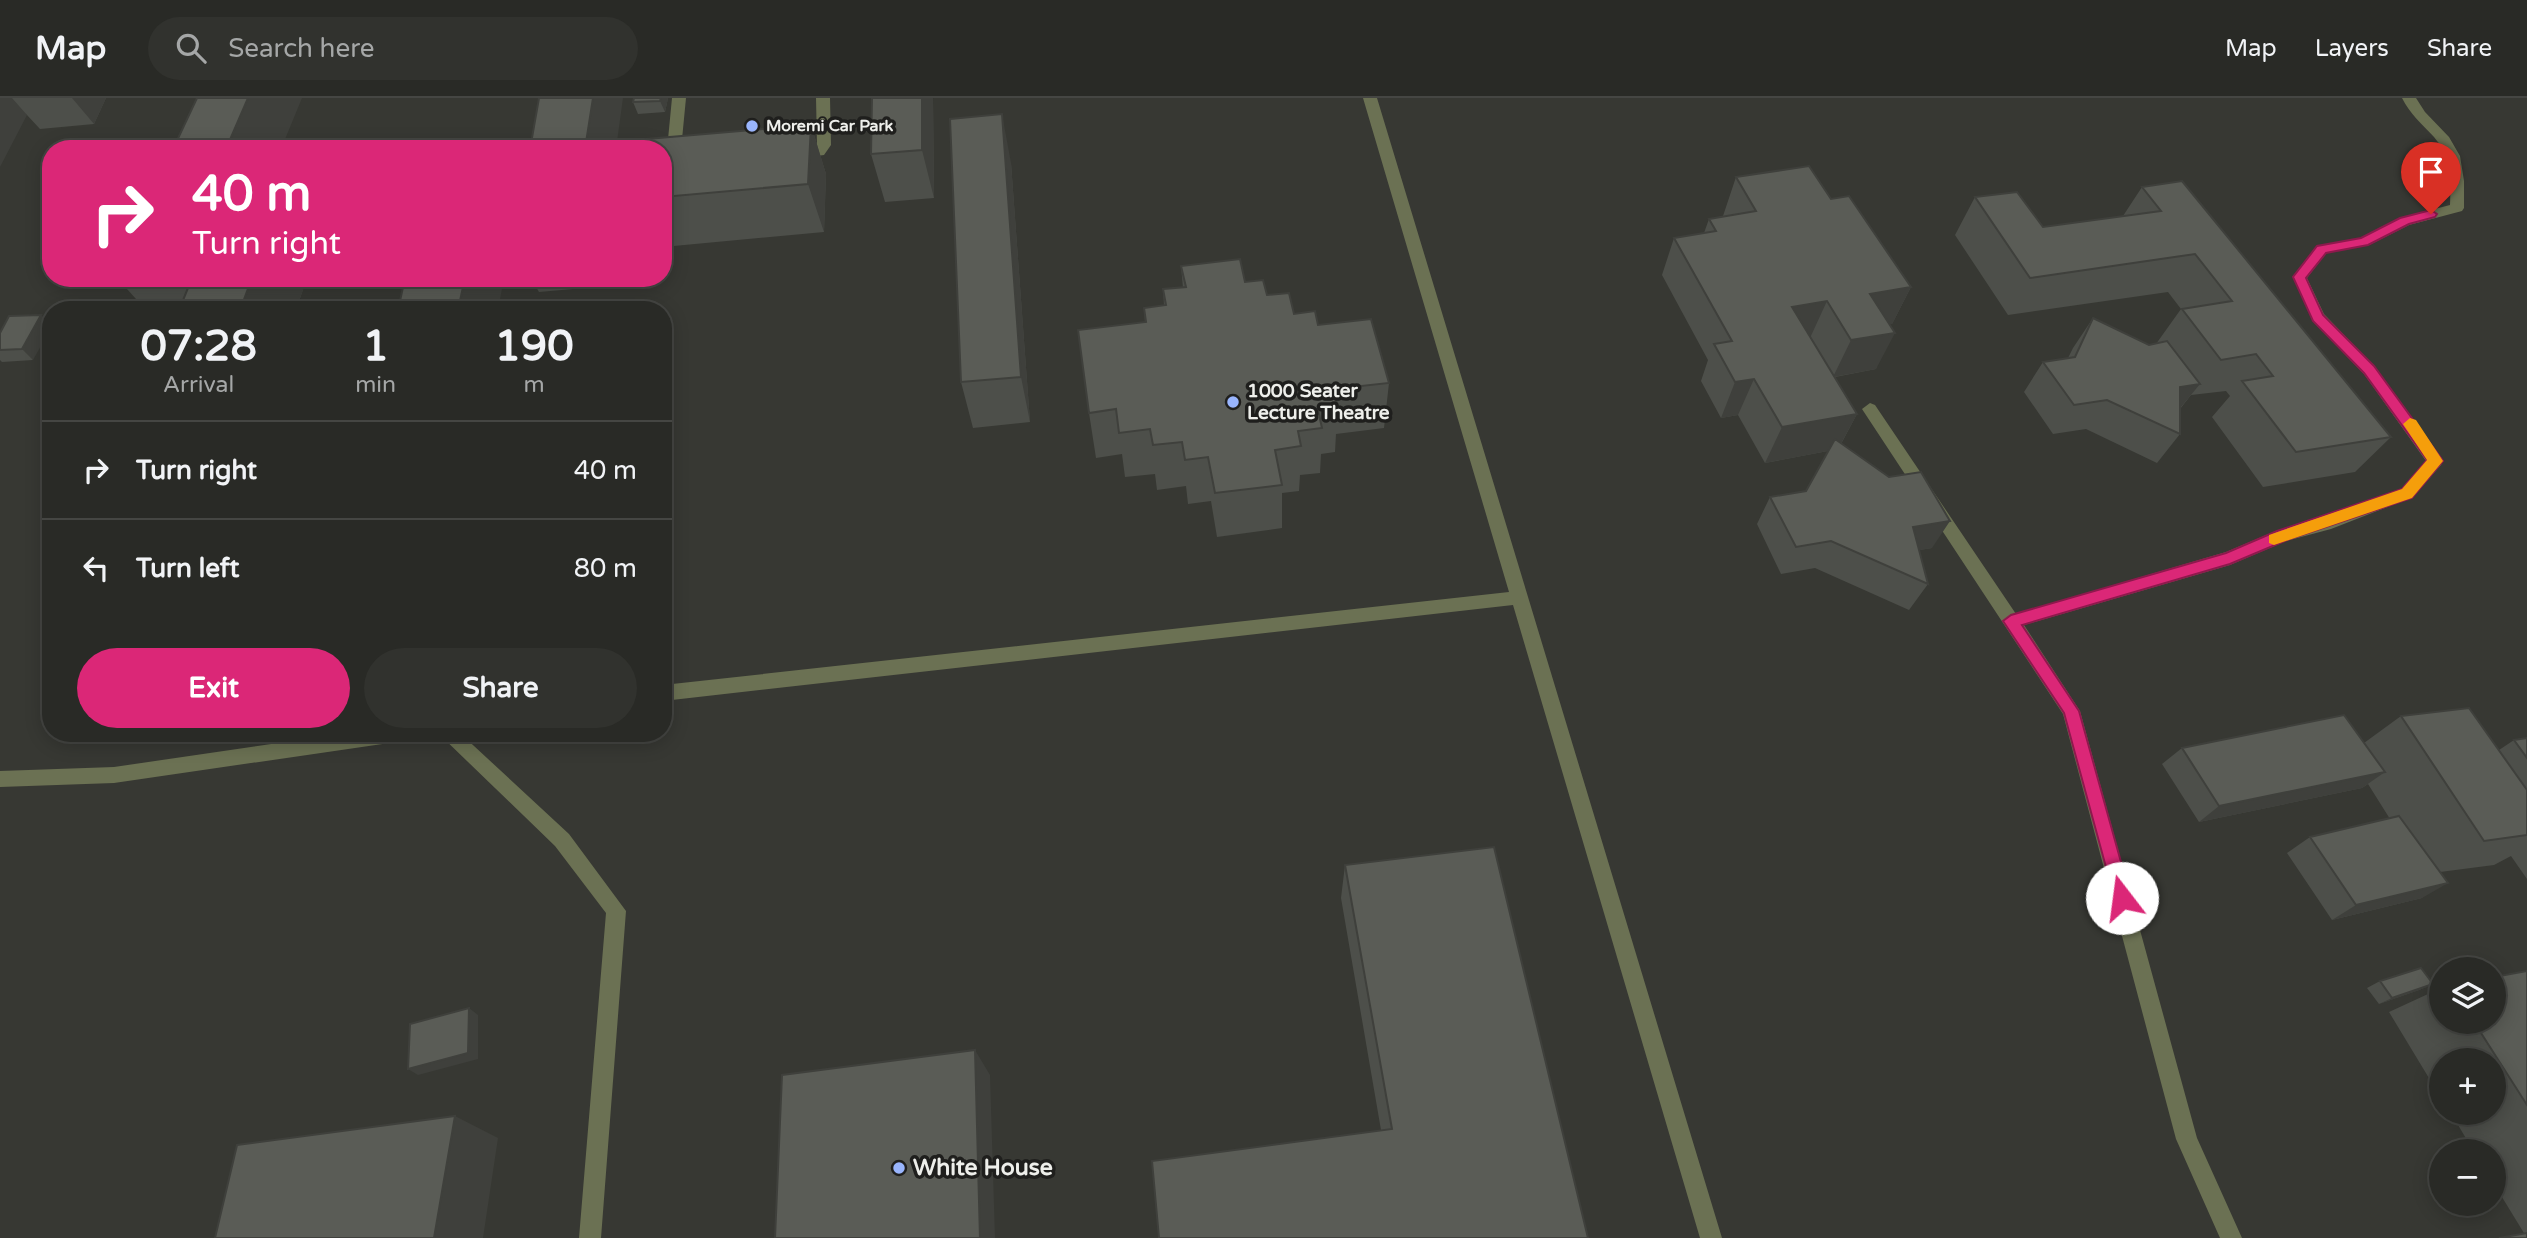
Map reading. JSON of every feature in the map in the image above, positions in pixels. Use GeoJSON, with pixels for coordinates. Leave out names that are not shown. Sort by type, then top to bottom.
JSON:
{"type":"FeatureCollection","features":[{"type":"Feature","properties":{"kind":"lane"},"geometry":{"type":"LineString","coordinates":[[679,98],[672,160],[683,163]]}},
{"type":"Feature","properties":{"kind":"lane"},"geometry":{"type":"LineString","coordinates":[[784,156],[810,155],[819,152],[824,145],[823,98]]}},
{"type":"Feature","properties":{"kind":"lane"},"geometry":{"type":"LineString","coordinates":[[1370,98],[1711,1238]]}},
{"type":"Feature","properties":{"kind":"lane"},"geometry":{"type":"LineString","coordinates":[[2011,621],[2230,558],[2282,536],[2407,494],[2435,461],[2369,370],[2318,317],[2300,277],[2322,249],[2364,242],[2405,221],[2457,208],[2459,170],[2444,140],[2414,112],[2409,98]]}},
{"type":"Feature","properties":{"kind":"lane"},"geometry":{"type":"LineString","coordinates":[[1870,409],[2071,711],[2187,1139],[2231,1238]]}},
{"type":"Feature","properties":{"kind":"lane"},"geometry":{"type":"LineString","coordinates":[[672,692],[1518,598]]}},
{"type":"Feature","properties":{"kind":"lane"},"geometry":{"type":"LineString","coordinates":[[0,779],[114,775],[341,742]]}},
{"type":"Feature","properties":{"kind":"lane"},"geometry":{"type":"LineString","coordinates":[[457,742],[562,840],[617,911],[590,1238]]}},
{"type":"Feature","properties":{"kind":"building"},"geometry":{"type":"Polygon","coordinates":[[[197,98],[248,98],[230,140],[177,140],[197,98]]]}},
{"type":"Feature","properties":{"kind":"building"},"geometry":{"type":"Polygon","coordinates":[[[539,98],[593,98],[586,140],[532,140],[539,98]]]}},
{"type":"Feature","properties":{"kind":"building"},"geometry":{"type":"Polygon","coordinates":[[[634,98],[661,98],[660,101],[633,102],[634,98]]]}},
{"type":"Feature","properties":{"kind":"building"},"geometry":{"type":"Polygon","coordinates":[[[872,98],[922,98],[922,150],[871,154],[872,98]]]}},
{"type":"Feature","properties":{"kind":"building"},"geometry":{"type":"Polygon","coordinates":[[[1002,114],[1021,377],[961,382],[950,119],[1002,114]]]}},
{"type":"Feature","properties":{"kind":"building"},"geometry":{"type":"Polygon","coordinates":[[[811,125],[808,184],[672,196],[672,140],[635,140],[811,125]]]}},
{"type":"Feature","properties":{"kind":"building"},"geometry":{"type":"Polygon","coordinates":[[[1809,166],[1831,199],[1849,196],[1911,287],[1870,294],[1895,333],[1851,340],[1827,301],[1792,307],[1857,414],[1782,427],[1754,379],[1735,382],[1714,344],[1732,341],[1674,238],[1716,231],[1709,219],[1756,211],[1736,177],[1809,166]]]}},
{"type":"Feature","properties":{"kind":"building"},"geometry":{"type":"Polygon","coordinates":[[[2182,181],[2391,437],[2296,452],[2242,381],[2273,376],[2256,354],[2221,360],[2182,309],[2232,301],[2195,254],[2030,278],[1975,197],[2017,192],[2043,227],[2161,211],[2142,187],[2182,181]]]}},
{"type":"Feature","properties":{"kind":"building","name":"1000 Seater Lecture Theatre"},"geometry":{"type":"Polygon","coordinates":[[[1240,259],[1245,282],[1263,280],[1267,295],[1289,293],[1294,314],[1315,311],[1318,325],[1371,319],[1389,383],[1333,389],[1338,407],[1318,410],[1322,428],[1298,431],[1301,446],[1275,450],[1282,485],[1215,493],[1208,457],[1185,460],[1182,442],[1153,445],[1150,429],[1119,433],[1116,409],[1089,413],[1078,330],[1146,322],[1144,308],[1166,305],[1163,289],[1186,287],[1181,266],[1240,259]]]}},
{"type":"Feature","properties":{"kind":"building"},"geometry":{"type":"Polygon","coordinates":[[[188,287],[249,287],[243,301],[183,301],[188,287]]]}},
{"type":"Feature","properties":{"kind":"building"},"geometry":{"type":"Polygon","coordinates":[[[403,287],[463,287],[460,301],[400,301],[403,287]]]}},
{"type":"Feature","properties":{"kind":"building"},"geometry":{"type":"Polygon","coordinates":[[[41,315],[22,349],[0,350],[0,333],[9,316],[41,315]]]}},
{"type":"Feature","properties":{"kind":"building"},"geometry":{"type":"Polygon","coordinates":[[[2093,318],[2149,345],[2167,341],[2200,384],[2180,387],[2180,434],[2107,400],[2074,405],[2043,362],[2075,357],[2093,318]]]}},
{"type":"Feature","properties":{"kind":"building"},"geometry":{"type":"Polygon","coordinates":[[[1835,439],[1889,477],[1921,472],[1950,521],[1913,527],[1928,584],[1831,541],[1796,547],[1770,497],[1806,491],[1835,439]]]}},
{"type":"Feature","properties":{"kind":"building"},"geometry":{"type":"Polygon","coordinates":[[[2469,708],[2527,790],[2527,835],[2484,841],[2401,716],[2469,708]]]}},
{"type":"Feature","properties":{"kind":"building"},"geometry":{"type":"Polygon","coordinates":[[[2344,715],[2385,772],[2219,806],[2182,748],[2344,715]]]}},
{"type":"Feature","properties":{"kind":"building"},"geometry":{"type":"Polygon","coordinates":[[[2527,738],[2527,758],[2514,740],[2527,738]]]}},
{"type":"Feature","properties":{"kind":"building"},"geometry":{"type":"Polygon","coordinates":[[[2399,816],[2448,883],[2356,905],[2310,837],[2399,816]]]}},
{"type":"Feature","properties":{"kind":"building"},"geometry":{"type":"Polygon","coordinates":[[[1494,847],[1588,1238],[1159,1238],[1152,1161],[1392,1129],[1345,865],[1494,847]]]}},
{"type":"Feature","properties":{"kind":"building"},"geometry":{"type":"Polygon","coordinates":[[[2421,968],[2429,979],[2429,985],[2392,998],[2380,981],[2421,968]]]}},
{"type":"Feature","properties":{"kind":"building"},"geometry":{"type":"Polygon","coordinates":[[[2527,971],[2527,1105],[2506,1072],[2506,1048],[2491,1048],[2482,1034],[2506,1034],[2506,975],[2527,971]]]}},
{"type":"Feature","properties":{"kind":"building"},"geometry":{"type":"Polygon","coordinates":[[[469,1008],[468,1053],[408,1069],[410,1024],[469,1008]]]}},
{"type":"Feature","properties":{"kind":"building","name":"White House"},"geometry":{"type":"Polygon","coordinates":[[[975,1050],[980,1238],[775,1238],[782,1075],[975,1050]]]}},
{"type":"Feature","properties":{"kind":"building"},"geometry":{"type":"Polygon","coordinates":[[[455,1116],[434,1238],[215,1238],[237,1145],[455,1116]]]}},
{"type":"Feature","properties":{"kind":"building"},"geometry":{"type":"Polygon","coordinates":[[[2527,1233],[2527,1238],[2499,1238],[2527,1233]]]}},
{"type":"Feature","properties":{"kind":"slow traffic"},"geometry":{"type":"LineString","coordinates":[[2274,539],[2325,524],[2407,494],[2435,461],[2410,424]]}},
{"type":"Feature","properties":{"kind":"place","name":"Moremi Car Park"},"geometry":{"type":"Point","coordinates":[752,126]}},
{"type":"Feature","properties":{"kind":"place","name":"1000 Seater Lecture Theatre"},"geometry":{"type":"Point","coordinates":[1233,402]}},
{"type":"Feature","properties":{"kind":"place","name":"White House"},"geometry":{"type":"Point","coordinates":[899,1168]}},
{"type":"Feature","properties":{"kind":"route"},"geometry":{"type":"LineString","coordinates":[[2122,898],[2071,711],[2011,621],[2230,558],[2282,536],[2325,524],[2407,494],[2435,461],[2369,370],[2318,317],[2300,277],[2322,249],[2364,242],[2405,221],[2431,214]]}}]}
